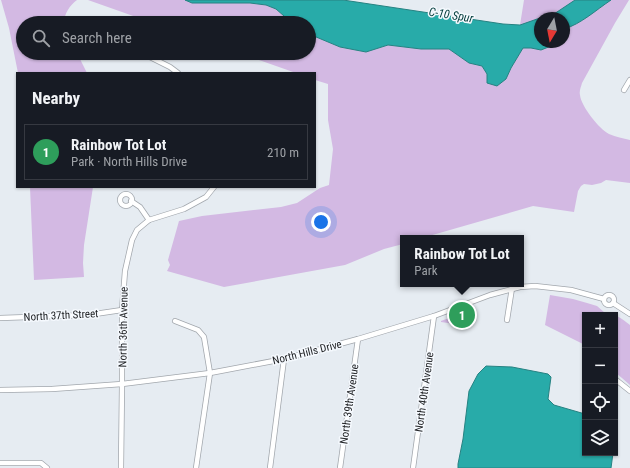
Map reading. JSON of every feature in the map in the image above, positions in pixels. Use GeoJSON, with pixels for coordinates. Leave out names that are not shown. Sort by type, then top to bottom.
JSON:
{"type":"FeatureCollection","features":[{"type":"Feature","properties":{"kind":"street"},"geometry":{"type":"LineString","coordinates":[[156,60],[177,72]]}},
{"type":"Feature","properties":{"kind":"street"},"geometry":{"type":"LineString","coordinates":[[624,90],[630,80]]}},
{"type":"Feature","properties":{"kind":"street","name":"North 36th Avenue"},"geometry":{"type":"LineString","coordinates":[[121,468],[122,310],[126,271],[132,240],[137,230],[149,220],[184,209],[206,197],[213,188]]}},
{"type":"Feature","properties":{"kind":"street"},"geometry":{"type":"LineString","coordinates":[[131,201],[140,207],[149,220]]}},
{"type":"Feature","properties":{"kind":"street","name":"North Hills Drive"},"geometry":{"type":"LineString","coordinates":[[524,287],[535,286],[571,290],[604,299]]}},
{"type":"Feature","properties":{"kind":"street","name":"North Hills Drive"},"geometry":{"type":"LineString","coordinates":[[0,390],[52,389],[122,384],[210,373],[284,359],[434,316],[512,288],[524,287]]}},
{"type":"Feature","properties":{"kind":"street"},"geometry":{"type":"LineString","coordinates":[[507,320],[512,288]]}},
{"type":"Feature","properties":{"kind":"street"},"geometry":{"type":"LineString","coordinates":[[607,296],[612,296],[614,300],[613,303],[611,305],[607,305],[604,299],[607,296]]}},
{"type":"Feature","properties":{"kind":"street"},"geometry":{"type":"LineString","coordinates":[[613,303],[630,314]]}},
{"type":"Feature","properties":{"kind":"street","name":"North 37th Street"},"geometry":{"type":"LineString","coordinates":[[0,318],[88,315],[122,310]]}},
{"type":"Feature","properties":{"kind":"street","name":"North 40th Avenue"},"geometry":{"type":"LineString","coordinates":[[413,468],[434,316]]}},
{"type":"Feature","properties":{"kind":"street"},"geometry":{"type":"LineString","coordinates":[[174,321],[198,330],[204,337],[210,373],[196,468]]}},
{"type":"Feature","properties":{"kind":"street","name":"North 39th Avenue"},"geometry":{"type":"LineString","coordinates":[[340,468],[358,339]]}},
{"type":"Feature","properties":{"kind":"street"},"geometry":{"type":"LineString","coordinates":[[270,468],[284,359]]}},
{"type":"Feature","properties":{"kind":"street"},"geometry":{"type":"LineString","coordinates":[[618,381],[630,391]]}},
{"type":"Feature","properties":{"kind":"street"},"geometry":{"type":"LineString","coordinates":[[0,463],[41,463],[47,468]]}},
{"type":"Feature","properties":{"kind":"shaded area"},"geometry":{"type":"Polygon","coordinates":[[[1,0],[77,0],[72,4],[65,16],[16,16],[16,60],[80,60],[86,72],[18,72],[9,28],[1,0]]]}},
{"type":"Feature","properties":{"kind":"shaded area"},"geometry":{"type":"Polygon","coordinates":[[[88,0],[185,0],[192,3],[250,3],[266,5],[276,9],[284,16],[133,16],[88,0]]]}},
{"type":"Feature","properties":{"kind":"shaded area"},"geometry":{"type":"Polygon","coordinates":[[[524,0],[629,0],[582,83],[580,94],[581,100],[587,111],[600,127],[609,134],[630,140],[630,183],[606,180],[592,185],[584,184],[578,191],[574,212],[533,206],[432,235],[400,235],[400,245],[384,249],[345,265],[224,287],[167,271],[170,265],[168,260],[179,221],[202,216],[281,207],[297,203],[320,188],[329,185],[333,149],[328,120],[328,84],[316,80],[316,72],[293,72],[259,60],[316,60],[316,37],[340,47],[366,52],[388,45],[421,49],[449,49],[469,63],[482,66],[487,74],[506,79],[523,48],[520,25],[524,0]]]}},
{"type":"Feature","properties":{"kind":"shaded area"},"geometry":{"type":"Polygon","coordinates":[[[30,188],[93,188],[84,245],[84,277],[34,280],[30,188]]]}},
{"type":"Feature","properties":{"kind":"shaded area"},"geometry":{"type":"Polygon","coordinates":[[[550,295],[573,299],[597,306],[604,312],[582,312],[582,344],[545,325],[550,295]]]}},
{"type":"Feature","properties":{"kind":"shaded area"},"geometry":{"type":"Polygon","coordinates":[[[470,310],[468,326],[441,322],[441,321],[470,310]]]}},
{"type":"Feature","properties":{"kind":"shaded area"},"geometry":{"type":"Polygon","coordinates":[[[618,317],[630,325],[630,385],[618,375],[618,317]]]}},
{"type":"Feature","properties":{"kind":"water"},"geometry":{"type":"Polygon","coordinates":[[[185,0],[343,0],[503,24],[520,25],[534,20],[534,48],[546,48],[541,50],[523,48],[506,79],[497,86],[487,83],[487,74],[482,66],[469,63],[449,49],[421,49],[388,45],[366,52],[340,47],[316,37],[316,16],[284,16],[276,9],[266,5],[250,3],[192,3],[185,0]]]}},
{"type":"Feature","properties":{"kind":"water"},"geometry":{"type":"Polygon","coordinates":[[[575,0],[611,0],[570,27],[570,12],[557,12],[575,0]]]}},
{"type":"Feature","properties":{"kind":"water"},"geometry":{"type":"Polygon","coordinates":[[[486,366],[512,367],[548,374],[551,377],[548,399],[554,405],[582,413],[582,456],[613,456],[611,468],[458,468],[469,391],[478,374],[486,366]]]}},
{"type":"Feature","properties":{"kind":"place","name":"Rainbow Tot Lot"},"geometry":{"type":"Point","coordinates":[462,315]}},
{"type":"Feature","properties":{"kind":"water label","name":"C-10 Spur"},"geometry":{"type":"Point","coordinates":[451,15]}}]}
